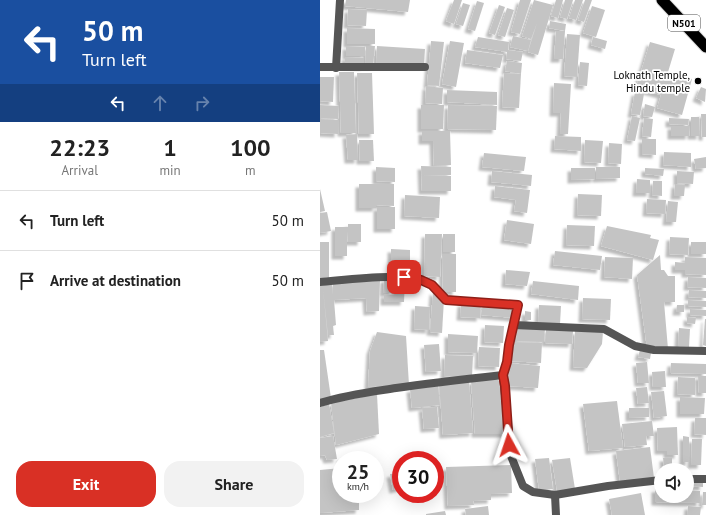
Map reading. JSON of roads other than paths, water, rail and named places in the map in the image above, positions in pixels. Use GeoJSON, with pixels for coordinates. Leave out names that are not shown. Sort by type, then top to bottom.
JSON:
{"type":"FeatureCollection","features":[{"type":"Feature","properties":{"kind":"highway","name":"N501"},"geometry":{"type":"LineString","coordinates":[[662,0],[706,47]]}},
{"type":"Feature","properties":{"kind":"street"},"geometry":{"type":"LineString","coordinates":[[336,68],[340,0]]}},
{"type":"Feature","properties":{"kind":"street"},"geometry":{"type":"LineString","coordinates":[[320,68],[425,68]]}},
{"type":"Feature","properties":{"kind":"street"},"geometry":{"type":"LineString","coordinates":[[320,282],[404,277],[421,280],[432,285],[446,300],[518,305],[503,375],[511,456],[523,486],[533,492],[555,495],[608,486],[654,481]]}},
{"type":"Feature","properties":{"kind":"street"},"geometry":{"type":"LineString","coordinates":[[514,325],[604,329],[635,346],[654,350],[706,352]]}},
{"type":"Feature","properties":{"kind":"street"},"geometry":{"type":"LineString","coordinates":[[320,403],[340,397],[375,391],[503,375]]}},
{"type":"Feature","properties":{"kind":"street"},"geometry":{"type":"LineString","coordinates":[[694,479],[706,479]]}},
{"type":"Feature","properties":{"kind":"street"},"geometry":{"type":"LineString","coordinates":[[555,495],[556,515]]}},
{"type":"Feature","properties":{"kind":"place","name":"Loknath Temple, Hindu temple"},"geometry":{"type":"Point","coordinates":[698,81]}}]}
